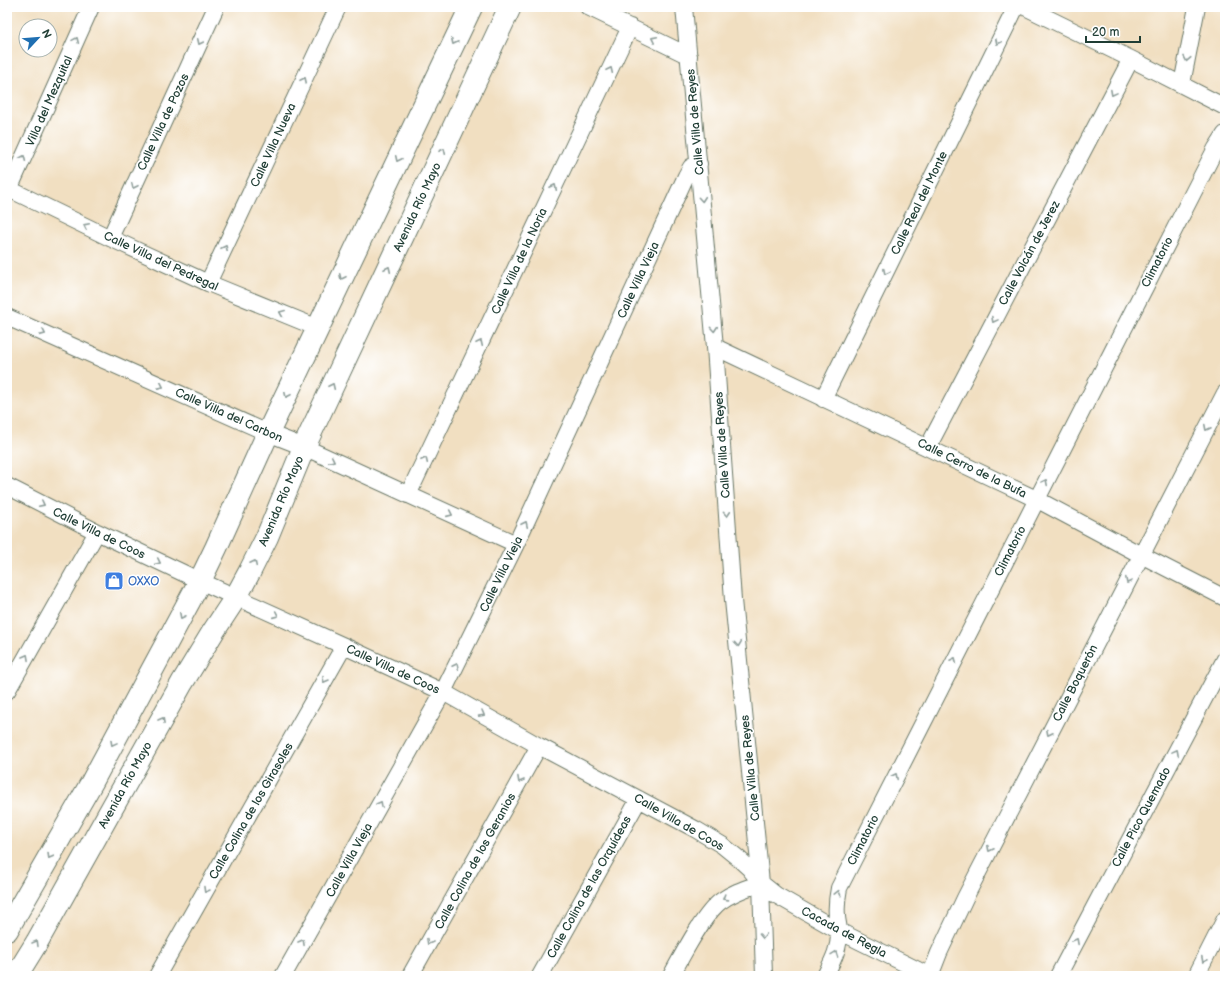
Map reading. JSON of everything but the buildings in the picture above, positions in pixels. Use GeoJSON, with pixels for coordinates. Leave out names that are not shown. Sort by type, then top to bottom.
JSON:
{"type":"FeatureCollection","features":[{"type":"Feature","properties":{"kind":"street","name":"Villa del Mezquital"},"geometry":{"type":"LineString","coordinates":[[8,190],[91,7]]}},
{"type":"Feature","properties":{"kind":"street","name":"Calle Villa de Pozos"},"geometry":{"type":"LineString","coordinates":[[110,238],[216,7]]}},
{"type":"Feature","properties":{"kind":"street","name":"Calle Villa Nueva"},"geometry":{"type":"LineString","coordinates":[[208,283],[338,7]]}},
{"type":"Feature","properties":{"kind":"street"},"geometry":{"type":"LineString","coordinates":[[7,930],[92,782],[200,581],[318,328],[471,7]]}},
{"type":"Feature","properties":{"kind":"street","name":"Avenida Río Mayo"},"geometry":{"type":"LineString","coordinates":[[16,976],[41,935],[182,684],[236,597],[267,537],[304,447],[510,7]]}},
{"type":"Feature","properties":{"kind":"street"},"geometry":{"type":"LineString","coordinates":[[588,7],[689,56]]}},
{"type":"Feature","properties":{"kind":"street","name":"Calle Villa de Reyes"},"geometry":{"type":"LineString","coordinates":[[684,7],[715,347],[733,600],[761,883],[764,976]]}},
{"type":"Feature","properties":{"kind":"street","name":"Calle Real del Monte"},"geometry":{"type":"LineString","coordinates":[[823,399],[1016,7]]}},
{"type":"Feature","properties":{"kind":"street"},"geometry":{"type":"LineString","coordinates":[[1026,7],[1182,84],[1225,107]]}},
{"type":"Feature","properties":{"kind":"street"},"geometry":{"type":"LineString","coordinates":[[1182,84],[1197,7]]}},
{"type":"Feature","properties":{"kind":"street","name":"Calle Villa de la Noria"},"geometry":{"type":"LineString","coordinates":[[408,495],[630,27]]}},
{"type":"Feature","properties":{"kind":"street","name":"Calle Volcán de Jerez"},"geometry":{"type":"LineString","coordinates":[[928,447],[1131,59]]}},
{"type":"Feature","properties":{"kind":"street","name":"Climatorio"},"geometry":{"type":"LineString","coordinates":[[825,976],[835,956],[838,944],[839,931],[836,903],[839,888],[1036,499],[1216,148],[1225,134]]}},
{"type":"Feature","properties":{"kind":"street","name":"Calle Villa Vieja"},"geometry":{"type":"LineString","coordinates":[[283,976],[443,692],[516,544],[686,176],[691,167],[699,164]]}},
{"type":"Feature","properties":{"kind":"street","name":"Calle Villa del Pedregal"},"geometry":{"type":"LineString","coordinates":[[8,190],[208,283],[318,328]]}},
{"type":"Feature","properties":{"kind":"street","name":"Calle Villa del Carbon"},"geometry":{"type":"LineString","coordinates":[[7,317],[268,434],[304,447],[516,544]]}},
{"type":"Feature","properties":{"kind":"street","name":"Calle Cerro de la Bufa"},"geometry":{"type":"LineString","coordinates":[[715,347],[1036,499],[1225,598]]}},
{"type":"Feature","properties":{"kind":"street","name":"Calle Boquerón"},"geometry":{"type":"LineString","coordinates":[[930,976],[938,953],[965,898],[1225,393]]}},
{"type":"Feature","properties":{"kind":"street","name":"Calle Villa de Coos"},"geometry":{"type":"LineString","coordinates":[[7,486],[96,532],[443,692],[722,845],[749,868],[761,883]]}},
{"type":"Feature","properties":{"kind":"street"},"geometry":{"type":"LineString","coordinates":[[7,691],[96,532]]}},
{"type":"Feature","properties":{"kind":"street","name":"Calle Colina de los Girasoles"},"geometry":{"type":"LineString","coordinates":[[157,976],[344,646]]}},
{"type":"Feature","properties":{"kind":"street","name":"Calle Pico Quemado"},"geometry":{"type":"LineString","coordinates":[[1058,976],[1225,659]]}},
{"type":"Feature","properties":{"kind":"street","name":"Calle Colina de los Geranios"},"geometry":{"type":"LineString","coordinates":[[410,976],[539,746]]}},
{"type":"Feature","properties":{"kind":"street","name":"Calle Colina de las Orquídeas"},"geometry":{"type":"LineString","coordinates":[[540,976],[639,799]]}},
{"type":"Feature","properties":{"kind":"street"},"geometry":{"type":"LineString","coordinates":[[671,976],[711,910],[732,894],[761,883]]}},
{"type":"Feature","properties":{"kind":"street","name":"Cacada de Regla"},"geometry":{"type":"LineString","coordinates":[[761,883],[776,895],[839,931],[930,976]]}},
{"type":"Feature","properties":{"kind":"street"},"geometry":{"type":"LineString","coordinates":[[1196,976],[1225,919]]}},
{"type":"Feature","properties":{"kind":"place","name":"OXXO"},"geometry":{"type":"Point","coordinates":[114,581]}}]}
